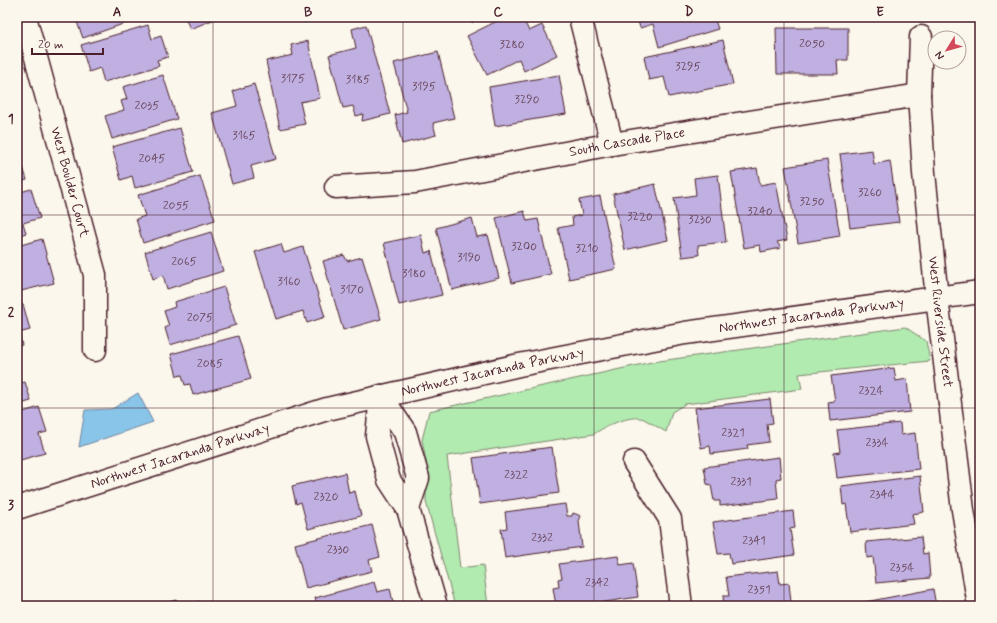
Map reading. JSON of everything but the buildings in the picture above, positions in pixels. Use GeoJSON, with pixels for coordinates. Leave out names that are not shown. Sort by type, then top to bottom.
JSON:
{"type":"FeatureCollection","features":[{"type":"Feature","properties":{"kind":"street","name":"West Boulder Court"},"geometry":{"type":"LineString","coordinates":[[25,17],[95,275],[95,350]]}},
{"type":"Feature","properties":{"kind":"street"},"geometry":{"type":"LineString","coordinates":[[580,17],[612,144]]}},
{"type":"Feature","properties":{"kind":"street","name":"West Riverside Street"},"geometry":{"type":"LineString","coordinates":[[920,37],[919,95],[924,173],[937,298],[963,510],[979,606]]}},
{"type":"Feature","properties":{"kind":"street","name":"South Cascade Place"},"geometry":{"type":"LineString","coordinates":[[336,187],[414,182],[612,144],[919,95]]}},
{"type":"Feature","properties":{"kind":"street","name":"Northwest Jacaranda Parkway"},"geometry":{"type":"LineString","coordinates":[[17,508],[327,409],[519,365],[685,333],[980,292]]}},
{"type":"Feature","properties":{"kind":"street"},"geometry":{"type":"LineString","coordinates":[[381,396],[405,432],[418,478],[408,509]]}},
{"type":"Feature","properties":{"kind":"street"},"geometry":{"type":"LineString","coordinates":[[381,396],[377,436],[389,480],[408,509],[436,606]]}},
{"type":"Feature","properties":{"kind":"street"},"geometry":{"type":"LineString","coordinates":[[634,462],[670,520],[681,606]]}},
{"type":"Feature","properties":{"kind":"green space"},"geometry":{"type":"Polygon","coordinates":[[[905,327],[926,341],[930,361],[799,374],[802,389],[685,404],[672,412],[666,432],[644,419],[632,418],[611,424],[594,434],[447,456],[460,568],[483,565],[488,606],[455,606],[426,502],[426,461],[422,440],[429,411],[652,362],[905,327]]]}},
{"type":"Feature","properties":{"kind":"water"},"geometry":{"type":"Polygon","coordinates":[[[138,393],[153,422],[79,447],[85,410],[112,409],[138,393]]]}}]}
